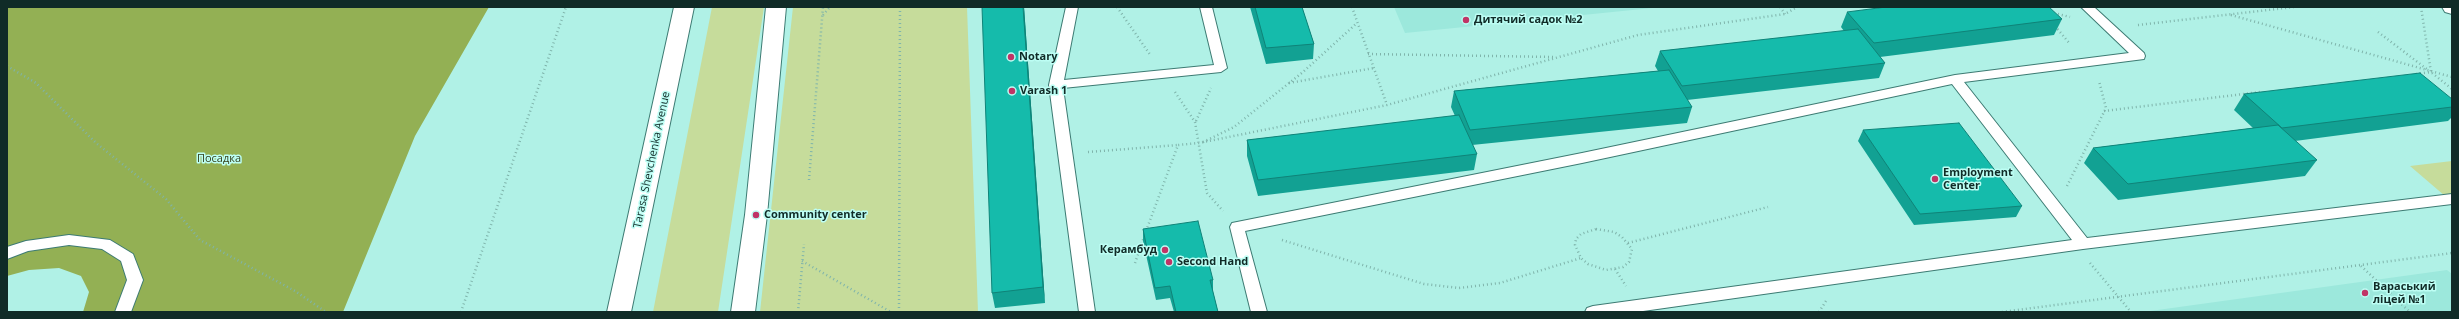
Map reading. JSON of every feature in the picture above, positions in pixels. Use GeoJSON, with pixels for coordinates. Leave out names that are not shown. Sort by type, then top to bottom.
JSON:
{"type":"FeatureCollection","features":[{"type":"Feature","properties":{"kind":"main road","name":"Tarasa Shevchenka Avenue"},"geometry":{"type":"LineString","coordinates":[[619,312],[684,7]]}},
{"type":"Feature","properties":{"kind":"main road"},"geometry":{"type":"LineString","coordinates":[[743,312],[756,215],[776,7]]}},
{"type":"Feature","properties":{"kind":"lane"},"geometry":{"type":"LineString","coordinates":[[1072,7],[1056,85],[1087,312]]}},
{"type":"Feature","properties":{"kind":"lane"},"geometry":{"type":"LineString","coordinates":[[1056,85],[1221,68],[1206,7]]}},
{"type":"Feature","properties":{"kind":"lane"},"geometry":{"type":"LineString","coordinates":[[1259,312],[1237,227],[1582,158],[1955,79],[2139,56],[2087,7]]}},
{"type":"Feature","properties":{"kind":"lane"},"geometry":{"type":"LineString","coordinates":[[1955,79],[2083,244]]}},
{"type":"Feature","properties":{"kind":"lane"},"geometry":{"type":"LineString","coordinates":[[1593,312],[2083,244],[2452,199]]}},
{"type":"Feature","properties":{"kind":"lane"},"geometry":{"type":"LineString","coordinates":[[7,253],[26,246],[69,240],[105,244],[128,258],[135,280],[123,312]]}},
{"type":"Feature","properties":{"kind":"path"},"geometry":{"type":"LineString","coordinates":[[461,312],[566,7]]}},
{"type":"Feature","properties":{"kind":"path"},"geometry":{"type":"LineString","coordinates":[[809,180],[823,7]]}},
{"type":"Feature","properties":{"kind":"path"},"geometry":{"type":"LineString","coordinates":[[823,15],[830,7]]}},
{"type":"Feature","properties":{"kind":"path"},"geometry":{"type":"LineString","coordinates":[[899,312],[900,7]]}},
{"type":"Feature","properties":{"kind":"path"},"geometry":{"type":"LineString","coordinates":[[1118,7],[1196,122],[1207,193],[1237,227],[1424,284],[1459,288],[1500,283],[1581,258]]}},
{"type":"Feature","properties":{"kind":"path"},"geometry":{"type":"LineString","coordinates":[[1352,7],[1387,106]]}},
{"type":"Feature","properties":{"kind":"path"},"geometry":{"type":"LineString","coordinates":[[1780,7],[1785,14]]}},
{"type":"Feature","properties":{"kind":"path"},"geometry":{"type":"LineString","coordinates":[[1065,154],[1199,143],[1387,106],[1638,35],[1785,14],[1797,7]]}},
{"type":"Feature","properties":{"kind":"path"},"geometry":{"type":"LineString","coordinates":[[2049,12],[2110,28],[2294,7]]}},
{"type":"Feature","properties":{"kind":"path"},"geometry":{"type":"LineString","coordinates":[[2421,7],[2431,72]]}},
{"type":"Feature","properties":{"kind":"path"},"geometry":{"type":"LineString","coordinates":[[2229,14],[2452,77]]}},
{"type":"Feature","properties":{"kind":"path"},"geometry":{"type":"LineString","coordinates":[[2051,21],[2101,82],[2106,108],[2056,208]]}},
{"type":"Feature","properties":{"kind":"path"},"geometry":{"type":"LineString","coordinates":[[1199,143],[1234,127],[1288,84],[1357,23]]}},
{"type":"Feature","properties":{"kind":"path"},"geometry":{"type":"LineString","coordinates":[[2378,32],[2452,89]]}},
{"type":"Feature","properties":{"kind":"path"},"geometry":{"type":"LineString","coordinates":[[1368,54],[1558,57]]}},
{"type":"Feature","properties":{"kind":"path"},"geometry":{"type":"LineString","coordinates":[[7,66],[36,83],[96,142],[166,200],[200,240],[256,268],[326,312]]}},
{"type":"Feature","properties":{"kind":"path"},"geometry":{"type":"LineString","coordinates":[[1196,122],[1221,68]]}},
{"type":"Feature","properties":{"kind":"path"},"geometry":{"type":"LineString","coordinates":[[1288,84],[1374,68]]}},
{"type":"Feature","properties":{"kind":"path"},"geometry":{"type":"LineString","coordinates":[[2415,74],[2431,72]]}},
{"type":"Feature","properties":{"kind":"path"},"geometry":{"type":"LineString","coordinates":[[2104,111],[2267,92]]}},
{"type":"Feature","properties":{"kind":"path"},"geometry":{"type":"LineString","coordinates":[[1135,263],[1178,145]]}},
{"type":"Feature","properties":{"kind":"path"},"geometry":{"type":"LineString","coordinates":[[1628,243],[1768,207]]}},
{"type":"Feature","properties":{"kind":"path"},"geometry":{"type":"LineString","coordinates":[[1596,229],[1614,232],[1628,243],[1632,256],[1629,262],[1615,269],[1596,268],[1581,258],[1575,245],[1581,234],[1588,230],[1596,229]]}},
{"type":"Feature","properties":{"kind":"path"},"geometry":{"type":"LineString","coordinates":[[798,312],[804,244]]}},
{"type":"Feature","properties":{"kind":"path"},"geometry":{"type":"LineString","coordinates":[[2083,244],[2092,266],[2131,312]]}},
{"type":"Feature","properties":{"kind":"path"},"geometry":{"type":"LineString","coordinates":[[2002,312],[2452,253]]}},
{"type":"Feature","properties":{"kind":"path"},"geometry":{"type":"LineString","coordinates":[[802,261],[891,312]]}},
{"type":"Feature","properties":{"kind":"path"},"geometry":{"type":"LineString","coordinates":[[2361,265],[2410,312]]}},
{"type":"Feature","properties":{"kind":"shaded area","name":"Дитячий садок №2"},"geometry":{"type":"Polygon","coordinates":[[[1394,7],[1662,7],[1405,33],[1394,7]]]}},
{"type":"Feature","properties":{"kind":"shaded area","name":"Вараський ліцей №1"},"geometry":{"type":"Polygon","coordinates":[[[2447,270],[2452,274],[2452,312],[2143,312],[2447,270]]]}},
{"type":"Feature","properties":{"kind":"green space","name":"Посадка"},"geometry":{"type":"Polygon","coordinates":[[[7,7],[489,7],[415,136],[343,312],[83,312],[89,292],[81,276],[59,268],[29,270],[7,276],[7,7]]]}},
{"type":"Feature","properties":{"kind":"green space"},"geometry":{"type":"Polygon","coordinates":[[[712,7],[764,7],[718,312],[653,312],[712,7]]]}},
{"type":"Feature","properties":{"kind":"green space"},"geometry":{"type":"Polygon","coordinates":[[[793,7],[967,7],[978,312],[760,312],[793,7]]]}},
{"type":"Feature","properties":{"kind":"green space"},"geometry":{"type":"Polygon","coordinates":[[[2452,161],[2452,202],[2410,166],[2452,161]]]}},
{"type":"Feature","properties":{"kind":"building"},"geometry":{"type":"Polygon","coordinates":[[[982,7],[1023,7],[1043,287],[992,293],[982,7]]]}},
{"type":"Feature","properties":{"kind":"building"},"geometry":{"type":"Polygon","coordinates":[[[1255,7],[1302,7],[1314,44],[1266,48],[1255,7]]]}},
{"type":"Feature","properties":{"kind":"building"},"geometry":{"type":"Polygon","coordinates":[[[1886,7],[2049,7],[2062,19],[1874,43],[1847,12],[1886,7]]]}},
{"type":"Feature","properties":{"kind":"building"},"geometry":{"type":"Polygon","coordinates":[[[1858,29],[1885,63],[1682,86],[1660,51],[1858,29]]]}},
{"type":"Feature","properties":{"kind":"building"},"geometry":{"type":"Polygon","coordinates":[[[1669,70],[1692,107],[1470,130],[1454,91],[1669,70]]]}},
{"type":"Feature","properties":{"kind":"building"},"geometry":{"type":"Polygon","coordinates":[[[2420,73],[2452,99],[2452,107],[2282,128],[2244,94],[2420,73]]]}},
{"type":"Feature","properties":{"kind":"building"},"geometry":{"type":"Polygon","coordinates":[[[1459,115],[1477,154],[1258,180],[1247,140],[1459,115]]]}},
{"type":"Feature","properties":{"kind":"building","name":"Employment Center"},"geometry":{"type":"Polygon","coordinates":[[[1959,123],[2022,206],[1920,214],[1863,130],[1959,123]]]}},
{"type":"Feature","properties":{"kind":"building"},"geometry":{"type":"Polygon","coordinates":[[[2278,125],[2317,160],[2128,184],[2093,148],[2278,125]]]}},
{"type":"Feature","properties":{"kind":"building"},"geometry":{"type":"Polygon","coordinates":[[[1198,221],[1213,280],[1210,280],[1218,312],[1176,312],[1170,286],[1155,288],[1143,229],[1198,221]]]}},
{"type":"Feature","properties":{"kind":"place","name":"Дитячий садок №2"},"geometry":{"type":"Point","coordinates":[1466,20]}},
{"type":"Feature","properties":{"kind":"place","name":"Notary"},"geometry":{"type":"Point","coordinates":[1011,57]}},
{"type":"Feature","properties":{"kind":"place","name":"Varash 1"},"geometry":{"type":"Point","coordinates":[1012,91]}},
{"type":"Feature","properties":{"kind":"place","name":"Employment Center"},"geometry":{"type":"Point","coordinates":[1935,179]}},
{"type":"Feature","properties":{"kind":"place","name":"Community center"},"geometry":{"type":"Point","coordinates":[756,215]}},
{"type":"Feature","properties":{"kind":"place","name":"Керамбуд"},"geometry":{"type":"Point","coordinates":[1165,250]}},
{"type":"Feature","properties":{"kind":"place","name":"Second Hand"},"geometry":{"type":"Point","coordinates":[1169,262]}},
{"type":"Feature","properties":{"kind":"place","name":"Вараський ліцей №1"},"geometry":{"type":"Point","coordinates":[2365,293]}}]}
